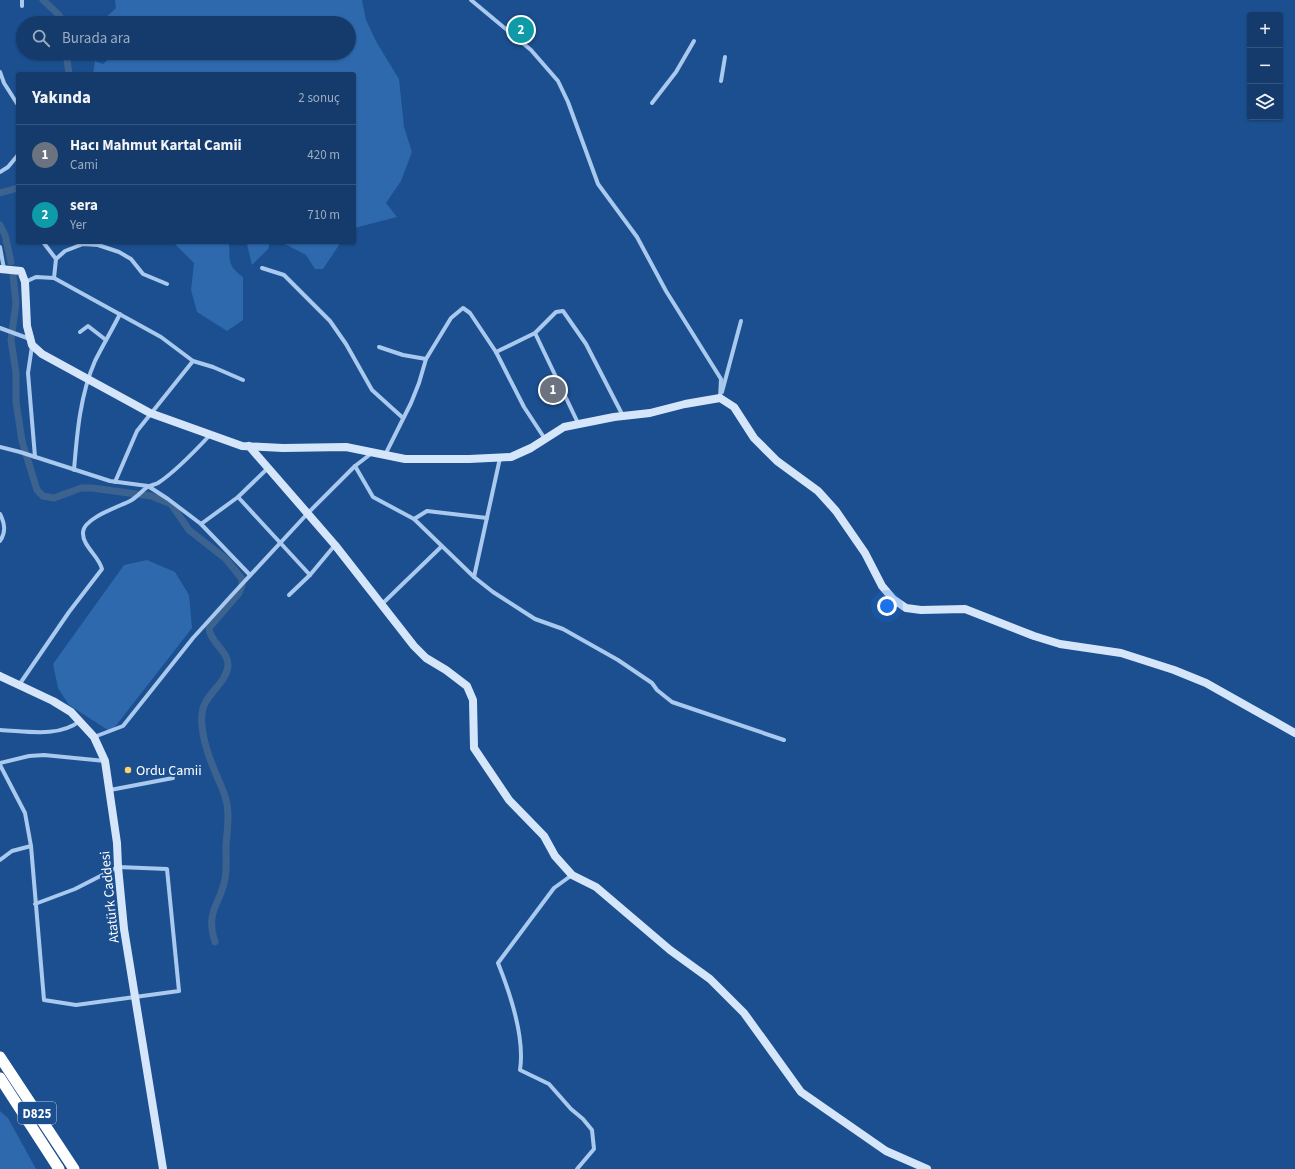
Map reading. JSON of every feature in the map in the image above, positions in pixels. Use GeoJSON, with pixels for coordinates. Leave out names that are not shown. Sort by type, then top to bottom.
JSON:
{"type":"FeatureCollection","features":[{"type":"Feature","properties":{"kind":"highway","name":"D825"},"geometry":{"type":"LineString","coordinates":[[0,1057],[74,1169]]}},
{"type":"Feature","properties":{"kind":"highway","name":"D825"},"geometry":{"type":"LineString","coordinates":[[0,1078],[59,1169]]}},
{"type":"Feature","properties":{"kind":"street"},"geometry":{"type":"LineString","coordinates":[[22,0],[22,6]]}},
{"type":"Feature","properties":{"kind":"street"},"geometry":{"type":"LineString","coordinates":[[471,0],[531,50],[558,81],[568,102],[598,184],[637,237],[666,291],[721,379],[720,398]]}},
{"type":"Feature","properties":{"kind":"street"},"geometry":{"type":"LineString","coordinates":[[652,103],[676,72],[694,41]]}},
{"type":"Feature","properties":{"kind":"street"},"geometry":{"type":"LineString","coordinates":[[721,81],[725,57]]}},
{"type":"Feature","properties":{"kind":"street"},"geometry":{"type":"LineString","coordinates":[[0,72],[4,83],[16,102]]}},
{"type":"Feature","properties":{"kind":"street"},"geometry":{"type":"LineString","coordinates":[[0,172],[8,167],[16,157]]}},
{"type":"Feature","properties":{"kind":"street"},"geometry":{"type":"LineString","coordinates":[[45,244],[56,259]]}},
{"type":"Feature","properties":{"kind":"street"},"geometry":{"type":"LineString","coordinates":[[54,278],[56,259],[65,251],[83,244],[98,244],[120,252],[131,259],[143,274],[167,284]]}},
{"type":"Feature","properties":{"kind":"street"},"geometry":{"type":"LineString","coordinates":[[0,247],[2,269],[21,271],[25,282],[27,326],[31,342],[28,373],[33,457]]}},
{"type":"Feature","properties":{"kind":"street"},"geometry":{"type":"LineString","coordinates":[[262,268],[284,275],[330,321],[346,344],[372,390],[403,418]]}},
{"type":"Feature","properties":{"kind":"street"},"geometry":{"type":"LineString","coordinates":[[25,282],[36,277],[54,278],[161,337],[193,361],[213,367],[243,380]]}},
{"type":"Feature","properties":{"kind":"street"},"geometry":{"type":"LineString","coordinates":[[385,455],[419,383],[426,358],[451,318],[463,308],[470,313],[496,352],[524,407],[545,439]]}},
{"type":"Feature","properties":{"kind":"street"},"geometry":{"type":"LineString","coordinates":[[496,352],[535,333],[556,312],[563,311],[586,344],[623,416]]}},
{"type":"Feature","properties":{"kind":"street"},"geometry":{"type":"LineString","coordinates":[[74,470],[79,416],[89,379],[95,362],[120,314]]}},
{"type":"Feature","properties":{"kind":"street"},"geometry":{"type":"LineString","coordinates":[[720,398],[741,321]]}},
{"type":"Feature","properties":{"kind":"street"},"geometry":{"type":"LineString","coordinates":[[80,332],[88,326],[106,340]]}},
{"type":"Feature","properties":{"kind":"street"},"geometry":{"type":"LineString","coordinates":[[2,329],[17,334],[31,342],[53,360],[150,413],[242,446],[346,447],[405,458],[511,458],[531,448],[564,427],[578,423],[650,413],[685,404],[720,398],[734,407],[754,438],[763,448],[818,491],[836,511],[865,553],[882,586],[893,600],[906,608],[922,610],[965,609],[1060,644],[1121,653],[1174,670],[1206,683],[1295,733]]}},
{"type":"Feature","properties":{"kind":"street"},"geometry":{"type":"LineString","coordinates":[[535,333],[578,423]]}},
{"type":"Feature","properties":{"kind":"street"},"geometry":{"type":"LineString","coordinates":[[379,347],[402,355],[426,358]]}},
{"type":"Feature","properties":{"kind":"street"},"geometry":{"type":"LineString","coordinates":[[114,482],[138,431],[150,413],[193,361]]}},
{"type":"Feature","properties":{"kind":"street"},"geometry":{"type":"LineString","coordinates":[[0,447],[114,482],[148,486],[157,484],[194,452],[210,435]]}},
{"type":"Feature","properties":{"kind":"street"},"geometry":{"type":"LineString","coordinates":[[250,446],[268,469],[335,545],[414,646],[426,658],[446,670],[467,686],[473,700],[474,748],[509,800],[544,836],[555,856],[572,875],[596,887],[670,950],[710,979],[744,1012],[801,1092],[886,1151],[927,1169]]}},
{"type":"Feature","properties":{"kind":"street"},"geometry":{"type":"LineString","coordinates":[[94,737],[123,726],[193,638],[250,575],[308,513],[355,466],[372,453]]}},
{"type":"Feature","properties":{"kind":"street"},"geometry":{"type":"LineString","coordinates":[[474,577],[500,458]]}},
{"type":"Feature","properties":{"kind":"street"},"geometry":{"type":"LineString","coordinates":[[355,466],[373,497],[414,519],[441,547],[474,577],[493,592],[535,619],[563,629],[618,660],[652,683],[672,702],[784,740]]}},
{"type":"Feature","properties":{"kind":"street"},"geometry":{"type":"LineString","coordinates":[[201,524],[238,497],[268,469]]}},
{"type":"Feature","properties":{"kind":"street"},"geometry":{"type":"LineString","coordinates":[[19,685],[69,612],[102,569],[101,563],[86,544],[83,530],[90,520],[132,500],[148,486]]}},
{"type":"Feature","properties":{"kind":"street"},"geometry":{"type":"LineString","coordinates":[[148,486],[168,498],[201,524],[250,575]]}},
{"type":"Feature","properties":{"kind":"street"},"geometry":{"type":"LineString","coordinates":[[238,497],[310,575]]}},
{"type":"Feature","properties":{"kind":"street"},"geometry":{"type":"LineString","coordinates":[[414,519],[427,511],[487,518]]}},
{"type":"Feature","properties":{"kind":"street"},"geometry":{"type":"LineString","coordinates":[[0,514],[4,522],[5,534],[0,541]]}},
{"type":"Feature","properties":{"kind":"street"},"geometry":{"type":"LineString","coordinates":[[289,595],[310,575],[335,545]]}},
{"type":"Feature","properties":{"kind":"street"},"geometry":{"type":"LineString","coordinates":[[382,604],[441,547]]}},
{"type":"Feature","properties":{"kind":"street","name":"Atatürk Caddesi"},"geometry":{"type":"LineString","coordinates":[[0,676],[62,706],[81,721],[94,737],[105,761],[117,843],[124,929],[163,1169]]}},
{"type":"Feature","properties":{"kind":"street"},"geometry":{"type":"LineString","coordinates":[[0,730],[54,732],[70,728],[81,721]]}},
{"type":"Feature","properties":{"kind":"street"},"geometry":{"type":"LineString","coordinates":[[35,904],[75,889],[118,867],[167,869],[179,991],[76,1005],[44,1000],[35,904],[31,846],[25,813],[0,764],[29,756],[44,755],[105,761]]}},
{"type":"Feature","properties":{"kind":"street"},"geometry":{"type":"LineString","coordinates":[[110,790],[173,778]]}},
{"type":"Feature","properties":{"kind":"street"},"geometry":{"type":"LineString","coordinates":[[0,860],[12,852],[31,846]]}},
{"type":"Feature","properties":{"kind":"street"},"geometry":{"type":"LineString","coordinates":[[572,875],[554,888],[498,963],[505,979],[517,1026],[522,1056],[520,1070],[549,1084],[592,1130],[594,1149],[577,1169]]}},
{"type":"Feature","properties":{"kind":"shaded area"},"geometry":{"type":"Polygon","coordinates":[[[115,0],[362,0],[366,20],[377,43],[399,79],[404,127],[412,152],[401,181],[386,203],[397,217],[356,227],[356,72],[93,72],[95,61],[103,64],[108,60],[356,60],[356,16],[107,16],[116,8],[115,0]]]}},
{"type":"Feature","properties":{"kind":"shaded area"},"geometry":{"type":"Polygon","coordinates":[[[175,244],[229,244],[230,262],[234,269],[243,277],[243,320],[227,331],[197,312],[191,290],[194,263],[175,244]]]}},
{"type":"Feature","properties":{"kind":"shaded area"},"geometry":{"type":"Polygon","coordinates":[[[247,244],[269,244],[268,249],[252,265],[247,244]]]}},
{"type":"Feature","properties":{"kind":"shaded area"},"geometry":{"type":"Polygon","coordinates":[[[285,244],[340,244],[323,269],[315,269],[306,255],[285,244]]]}},
{"type":"Feature","properties":{"kind":"shaded area"},"geometry":{"type":"Polygon","coordinates":[[[147,560],[175,572],[189,595],[192,628],[111,732],[69,705],[58,688],[53,664],[124,565],[147,560]]]}},
{"type":"Feature","properties":{"kind":"shaded area"},"geometry":{"type":"Polygon","coordinates":[[[0,1111],[8,1118],[36,1169],[0,1169],[0,1111]]]}},
{"type":"Feature","properties":{"kind":"waterway"},"geometry":{"type":"LineString","coordinates":[[43,0],[59,16]]}},
{"type":"Feature","properties":{"kind":"waterway"},"geometry":{"type":"LineString","coordinates":[[67,60],[69,72]]}},
{"type":"Feature","properties":{"kind":"waterway"},"geometry":{"type":"LineString","coordinates":[[0,193],[16,189]]}},
{"type":"Feature","properties":{"kind":"waterway"},"geometry":{"type":"LineString","coordinates":[[0,225],[5,235],[11,262]]}},
{"type":"Feature","properties":{"kind":"waterway"},"geometry":{"type":"LineString","coordinates":[[13,275],[16,303],[11,340],[16,373],[16,402],[22,441],[37,490],[43,496],[54,498],[81,488],[92,488],[151,496],[171,504],[189,530],[226,559],[242,579],[242,585],[239,593],[209,628],[212,638],[225,655],[228,665],[224,678],[207,700],[202,713],[202,727],[207,749],[211,763],[227,802],[228,809],[226,875],[223,888],[212,915],[212,931],[215,942]]}},
{"type":"Feature","properties":{"kind":"place","name":"sera"},"geometry":{"type":"Point","coordinates":[521,30]}},
{"type":"Feature","properties":{"kind":"place","name":"Hacı Mahmut Kartal Camii"},"geometry":{"type":"Point","coordinates":[553,390]}},
{"type":"Feature","properties":{"kind":"place","name":"Ordu Camii"},"geometry":{"type":"Point","coordinates":[128,770]}}]}
